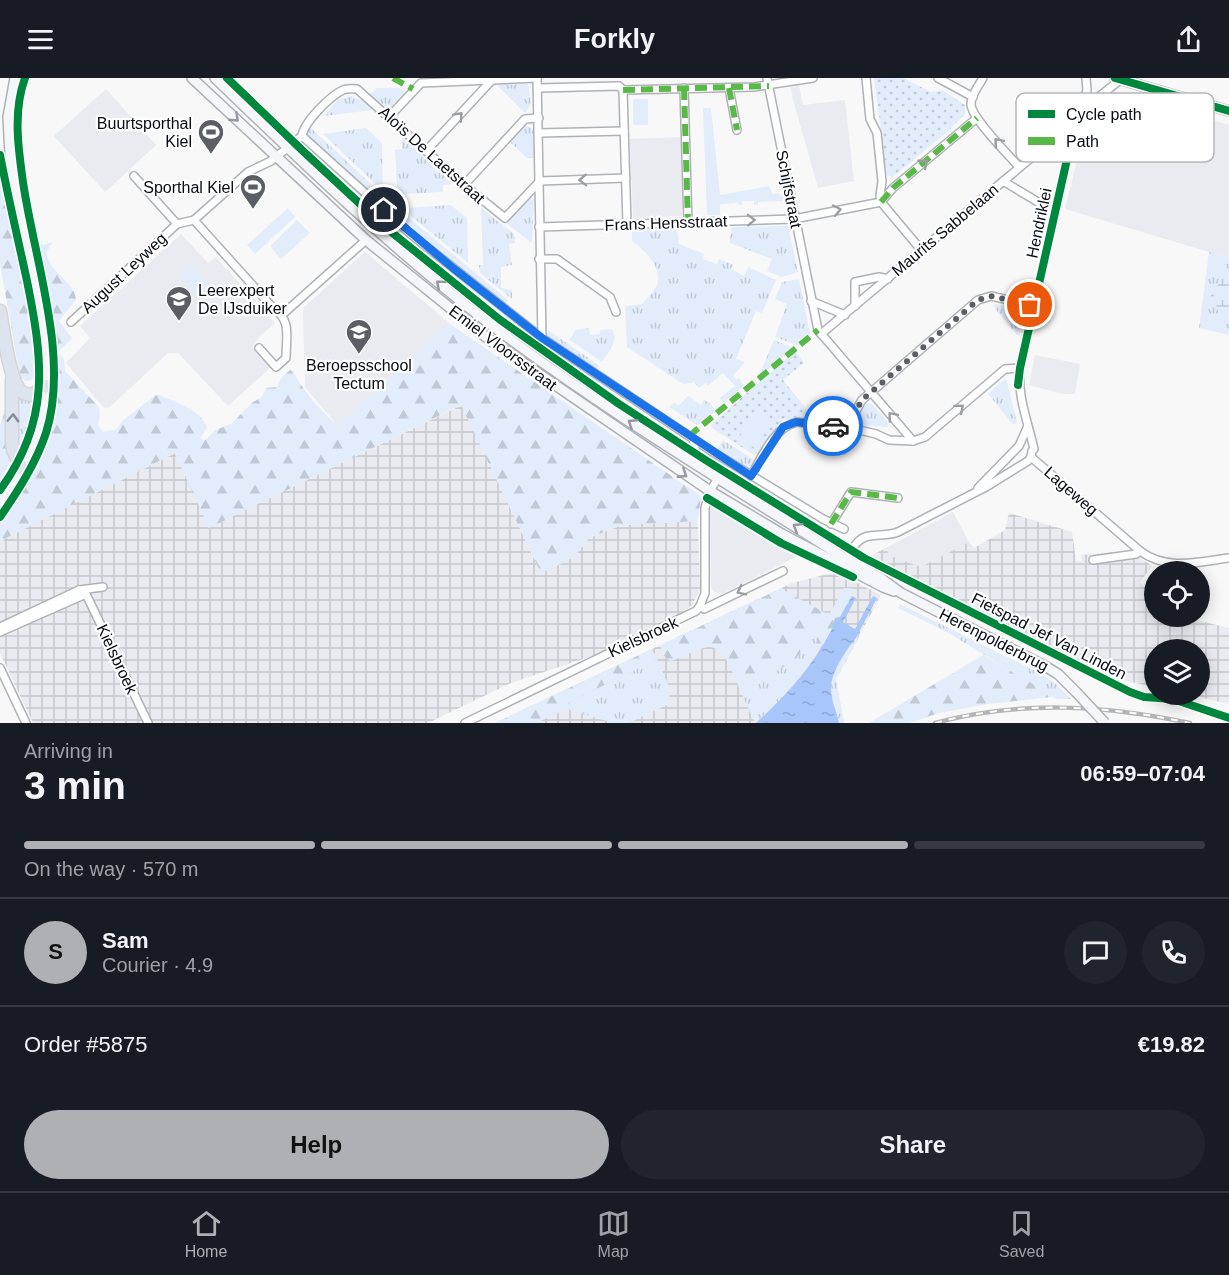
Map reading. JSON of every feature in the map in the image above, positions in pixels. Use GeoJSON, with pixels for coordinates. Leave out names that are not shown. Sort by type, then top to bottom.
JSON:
{"type":"FeatureCollection","features":[{"type":"Feature","properties":{"kind":"highway"},"geometry":{"type":"LineString","coordinates":[[0,311],[13,386],[13,450],[22,469]]}},
{"type":"Feature","properties":{"kind":"highway"},"geometry":{"type":"LineString","coordinates":[[10,365],[21,392],[32,395],[46,386]]}},
{"type":"Feature","properties":{"kind":"street"},"geometry":{"type":"LineString","coordinates":[[0,502],[22,469],[39,431],[46,386],[43,331],[10,155],[8,117],[15,78]]}},
{"type":"Feature","properties":{"kind":"street","name":"Emiel Vloorsstraat"},"geometry":{"type":"LineString","coordinates":[[192,78],[366,240],[491,341],[710,491],[782,534],[844,562]]}},
{"type":"Feature","properties":{"kind":"street","name":"Emiel Vloorsstraat"},"geometry":{"type":"LineString","coordinates":[[215,78],[382,235],[486,321],[575,385],[844,562]]}},
{"type":"Feature","properties":{"kind":"street"},"geometry":{"type":"LineString","coordinates":[[389,117],[422,83],[537,78],[542,338]]}},
{"type":"Feature","properties":{"kind":"street","name":"Schijfstraat"},"geometry":{"type":"LineString","coordinates":[[767,78],[816,325],[821,334]]}},
{"type":"Feature","properties":{"kind":"street"},"geometry":{"type":"LineString","coordinates":[[538,88],[619,86],[624,90],[729,88],[768,86],[813,78]]}},
{"type":"Feature","properties":{"kind":"street"},"geometry":{"type":"LineString","coordinates":[[866,78],[870,119],[877,133],[882,181],[881,202],[922,250]]}},
{"type":"Feature","properties":{"kind":"street"},"geometry":{"type":"LineString","coordinates":[[938,78],[973,97]]}},
{"type":"Feature","properties":{"kind":"street"},"geometry":{"type":"LineString","coordinates":[[983,78],[973,97],[972,108],[977,118],[1019,166]]}},
{"type":"Feature","properties":{"kind":"street","name":"Hendriklei"},"geometry":{"type":"LineString","coordinates":[[1086,78],[1086,93]]}},
{"type":"Feature","properties":{"kind":"street"},"geometry":{"type":"LineString","coordinates":[[1101,93],[1117,79],[1166,93]]}},
{"type":"Feature","properties":{"kind":"street"},"geometry":{"type":"LineString","coordinates":[[426,151],[491,81]]}},
{"type":"Feature","properties":{"kind":"street","name":"Aloïs De Laetstraat"},"geometry":{"type":"LineString","coordinates":[[302,136],[307,123],[334,96],[349,88],[360,91],[464,185],[505,218],[540,181]]}},
{"type":"Feature","properties":{"kind":"street"},"geometry":{"type":"LineString","coordinates":[[684,88],[688,223]]}},
{"type":"Feature","properties":{"kind":"street"},"geometry":{"type":"LineString","coordinates":[[729,88],[737,130]]}},
{"type":"Feature","properties":{"kind":"street"},"geometry":{"type":"LineString","coordinates":[[624,90],[627,225]]}},
{"type":"Feature","properties":{"kind":"street"},"geometry":{"type":"LineString","coordinates":[[1214,107],[1229,111]]}},
{"type":"Feature","properties":{"kind":"street"},"geometry":{"type":"LineString","coordinates":[[464,185],[525,119],[539,118]]}},
{"type":"Feature","properties":{"kind":"street"},"geometry":{"type":"LineString","coordinates":[[881,202],[893,188],[977,118]]}},
{"type":"Feature","properties":{"kind":"street"},"geometry":{"type":"LineString","coordinates":[[539,134],[624,131]]}},
{"type":"Feature","properties":{"kind":"street"},"geometry":{"type":"LineString","coordinates":[[288,148],[302,136]]}},
{"type":"Feature","properties":{"kind":"street","name":"Emiel Vloorsstraat"},"geometry":{"type":"LineString","coordinates":[[302,136],[413,236],[542,338],[751,476],[831,524],[844,529]]}},
{"type":"Feature","properties":{"kind":"street","name":"August Leyweg"},"geometry":{"type":"LineString","coordinates":[[71,322],[177,224],[194,220],[248,172],[263,166],[288,148]]}},
{"type":"Feature","properties":{"kind":"street","name":"Maurits Sabbelaan"},"geometry":{"type":"LineString","coordinates":[[821,334],[1024,162]]}},
{"type":"Feature","properties":{"kind":"street","name":"Hendriklei"},"geometry":{"type":"LineString","coordinates":[[1018,385],[1067,162]]}},
{"type":"Feature","properties":{"kind":"street","name":"August Leyweg"},"geometry":{"type":"LineString","coordinates":[[134,176],[177,224]]}},
{"type":"Feature","properties":{"kind":"street"},"geometry":{"type":"LineString","coordinates":[[540,181],[626,178]]}},
{"type":"Feature","properties":{"kind":"street"},"geometry":{"type":"LineString","coordinates":[[882,181],[888,187],[893,188]]}},
{"type":"Feature","properties":{"kind":"street","name":"Maurits Sabbelaan"},"geometry":{"type":"LineString","coordinates":[[1003,181],[1043,205]]}},
{"type":"Feature","properties":{"kind":"street","name":"Frans Hensstraat"},"geometry":{"type":"LineString","coordinates":[[539,227],[794,219],[881,202]]}},
{"type":"Feature","properties":{"kind":"street"},"geometry":{"type":"LineString","coordinates":[[194,220],[273,308],[283,314],[287,325],[286,358],[276,367],[259,348]]}},
{"type":"Feature","properties":{"kind":"street"},"geometry":{"type":"LineString","coordinates":[[283,314],[366,240]]}},
{"type":"Feature","properties":{"kind":"street"},"geometry":{"type":"LineString","coordinates":[[539,259],[557,259],[610,297],[616,312]]}},
{"type":"Feature","properties":{"kind":"street","name":"Maurits Sabbelaan"},"geometry":{"type":"LineString","coordinates":[[855,306],[855,282],[879,277],[888,279]]}},
{"type":"Feature","properties":{"kind":"street"},"geometry":{"type":"LineString","coordinates":[[851,428],[857,407],[871,392],[978,300],[991,296],[1035,306]]}},
{"type":"Feature","properties":{"kind":"street"},"geometry":{"type":"LineString","coordinates":[[811,301],[844,315]]}},
{"type":"Feature","properties":{"kind":"street"},"geometry":{"type":"LineString","coordinates":[[821,334],[912,441]]}},
{"type":"Feature","properties":{"kind":"street"},"geometry":{"type":"LineString","coordinates":[[751,476],[779,431],[789,424],[796,422],[851,428],[876,434],[889,440],[912,441],[925,437],[1005,369],[1020,368]]}},
{"type":"Feature","properties":{"kind":"street","name":"Lageweg"},"geometry":{"type":"LineString","coordinates":[[1018,385],[1034,449],[1031,454],[1140,551],[1156,561]]}},
{"type":"Feature","properties":{"kind":"street"},"geometry":{"type":"LineString","coordinates":[[972,494],[1017,448],[1027,428]]}},
{"type":"Feature","properties":{"kind":"street"},"geometry":{"type":"LineString","coordinates":[[693,439],[699,466]]}},
{"type":"Feature","properties":{"kind":"street"},"geometry":{"type":"LineString","coordinates":[[844,562],[855,544],[864,537],[887,536],[898,532],[972,494],[1025,462],[1031,454],[1028,446],[1017,448]]}},
{"type":"Feature","properties":{"kind":"street"},"geometry":{"type":"LineString","coordinates":[[1017,448],[1016,459],[1025,462]]}},
{"type":"Feature","properties":{"kind":"street"},"geometry":{"type":"LineString","coordinates":[[700,606],[705,593],[705,508],[710,491],[718,478]]}},
{"type":"Feature","properties":{"kind":"street"},"geometry":{"type":"LineString","coordinates":[[831,524],[851,492],[898,498]]}},
{"type":"Feature","properties":{"kind":"street"},"geometry":{"type":"LineString","coordinates":[[1093,560],[1136,554],[1140,551]]}},
{"type":"Feature","properties":{"kind":"street","name":"Lageweg"},"geometry":{"type":"LineString","coordinates":[[1210,561],[1229,558]]}},
{"type":"Feature","properties":{"kind":"street","name":"Herenpolderbrug"},"geometry":{"type":"LineString","coordinates":[[844,562],[882,579],[901,593],[1058,674],[1105,723]]}},
{"type":"Feature","properties":{"kind":"street","name":"Kielsbroek"},"geometry":{"type":"LineString","coordinates":[[465,723],[679,621],[700,606],[704,609],[783,571]]}},
{"type":"Feature","properties":{"kind":"street"},"geometry":{"type":"LineString","coordinates":[[0,627],[83,592],[103,587]]}},
{"type":"Feature","properties":{"kind":"street"},"geometry":{"type":"LineString","coordinates":[[0,632],[83,592]]}},
{"type":"Feature","properties":{"kind":"street","name":"Kielsbroek"},"geometry":{"type":"LineString","coordinates":[[83,592],[148,723]]}},
{"type":"Feature","properties":{"kind":"street"},"geometry":{"type":"LineString","coordinates":[[0,668],[26,723]]}},
{"type":"Feature","properties":{"kind":"shaded area"},"geometry":{"type":"Polygon","coordinates":[[[799,86],[803,105],[845,100],[854,181],[818,188],[792,96],[791,87],[799,86]]]}},
{"type":"Feature","properties":{"kind":"shaded area"},"geometry":{"type":"Polygon","coordinates":[[[106,89],[156,145],[105,192],[54,136],[106,89]]]}},
{"type":"Feature","properties":{"kind":"shaded area"},"geometry":{"type":"Polygon","coordinates":[[[1214,121],[1229,125],[1229,258],[1065,209],[1077,162],[1214,162],[1214,121]]]}},
{"type":"Feature","properties":{"kind":"shaded area"},"geometry":{"type":"Polygon","coordinates":[[[681,137],[682,216],[633,218],[630,139],[681,137]]]}},
{"type":"Feature","properties":{"kind":"shaded area","name":"Leerexpert De IJsduiker"},"geometry":{"type":"Polygon","coordinates":[[[181,234],[208,263],[216,257],[275,323],[261,335],[252,347],[271,367],[228,406],[178,353],[168,353],[110,407],[104,408],[66,363],[90,338],[80,326],[181,234]]]}},
{"type":"Feature","properties":{"kind":"shaded area","name":"Beroepsschool Tectum"},"geometry":{"type":"Polygon","coordinates":[[[365,252],[450,324],[337,425],[305,387],[303,308],[365,252]]]}},
{"type":"Feature","properties":{"kind":"shaded area"},"geometry":{"type":"Polygon","coordinates":[[[1035,355],[1080,364],[1075,394],[1063,394],[1029,385],[1035,355]]]}},
{"type":"Feature","properties":{"kind":"shaded area"},"geometry":{"type":"Polygon","coordinates":[[[462,405],[541,573],[574,557],[589,538],[622,525],[698,521],[700,590],[692,605],[682,613],[595,655],[511,683],[428,723],[33,723],[0,653],[0,544],[4,539],[175,453],[209,527],[462,405]]]}},
{"type":"Feature","properties":{"kind":"shaded area"},"geometry":{"type":"Polygon","coordinates":[[[707,503],[798,556],[724,593],[719,594],[713,591],[711,586],[710,510],[705,508],[707,503]]]}},
{"type":"Feature","properties":{"kind":"shaded area"},"geometry":{"type":"Polygon","coordinates":[[[953,512],[969,542],[921,568],[890,556],[886,548],[953,512]]]}},
{"type":"Feature","properties":{"kind":"shaded area"},"geometry":{"type":"Polygon","coordinates":[[[1009,513],[1072,532],[1076,561],[1082,561],[1081,555],[1130,551],[1145,561],[1144,577],[1140,582],[1144,585],[1144,627],[1210,627],[1210,623],[1229,628],[1229,704],[1210,700],[1210,639],[1144,639],[1144,685],[1123,680],[995,622],[870,559],[872,555],[886,548],[890,556],[921,567],[969,542],[974,548],[1005,530],[1009,513]]]}},
{"type":"Feature","properties":{"kind":"shaded area"},"geometry":{"type":"Polygon","coordinates":[[[836,572],[881,595],[836,680],[844,723],[495,723],[792,583],[836,572]]]}},
{"type":"Feature","properties":{"kind":"green space"},"geometry":{"type":"Polygon","coordinates":[[[874,78],[903,78],[931,92],[942,90],[965,105],[965,114],[948,131],[893,177],[887,175],[874,78]]]}},
{"type":"Feature","properties":{"kind":"green space"},"geometry":{"type":"Polygon","coordinates":[[[528,84],[531,104],[525,113],[497,85],[528,84]]]}},
{"type":"Feature","properties":{"kind":"green space"},"geometry":{"type":"Polygon","coordinates":[[[376,88],[399,88],[406,92],[389,109],[370,95],[376,88]]]}},
{"type":"Feature","properties":{"kind":"green space"},"geometry":{"type":"Polygon","coordinates":[[[351,96],[363,101],[372,110],[324,116],[338,100],[351,96]]]}},
{"type":"Feature","properties":{"kind":"green space"},"geometry":{"type":"Polygon","coordinates":[[[633,99],[648,99],[648,125],[633,125],[633,99]]]}},
{"type":"Feature","properties":{"kind":"green space"},"geometry":{"type":"Polygon","coordinates":[[[703,108],[711,108],[720,195],[769,186],[773,194],[784,195],[786,201],[758,202],[758,205],[754,205],[754,201],[742,201],[742,205],[738,203],[720,204],[720,215],[707,215],[703,108]]]}},
{"type":"Feature","properties":{"kind":"green space"},"geometry":{"type":"Polygon","coordinates":[[[526,125],[533,130],[534,158],[527,158],[510,142],[526,125]]]}},
{"type":"Feature","properties":{"kind":"green space"},"geometry":{"type":"Polygon","coordinates":[[[310,127],[375,188],[370,194],[308,137],[307,131],[310,127]]]}},
{"type":"Feature","properties":{"kind":"green space"},"geometry":{"type":"Polygon","coordinates":[[[366,128],[382,143],[383,191],[323,134],[366,128]]]}},
{"type":"Feature","properties":{"kind":"green space"},"geometry":{"type":"Polygon","coordinates":[[[402,137],[454,184],[443,185],[443,192],[404,194],[404,200],[391,199],[391,189],[397,187],[395,150],[402,149],[402,137]]]}},
{"type":"Feature","properties":{"kind":"green space"},"geometry":{"type":"Polygon","coordinates":[[[0,176],[32,332],[35,375],[31,380],[26,381],[20,377],[0,263],[0,176]]]}},
{"type":"Feature","properties":{"kind":"green space"},"geometry":{"type":"Polygon","coordinates":[[[530,198],[534,199],[532,243],[506,223],[530,198]]]}},
{"type":"Feature","properties":{"kind":"green space"},"geometry":{"type":"Polygon","coordinates":[[[451,205],[467,218],[468,263],[405,211],[408,208],[451,205]]]}},
{"type":"Feature","properties":{"kind":"green space"},"geometry":{"type":"Polygon","coordinates":[[[288,208],[295,217],[255,254],[247,245],[288,208]]]}},
{"type":"Feature","properties":{"kind":"green space"},"geometry":{"type":"Polygon","coordinates":[[[481,208],[514,234],[515,243],[509,244],[512,265],[501,267],[501,288],[512,290],[512,299],[480,273],[479,265],[483,265],[481,208]]]}},
{"type":"Feature","properties":{"kind":"green space"},"geometry":{"type":"Polygon","coordinates":[[[403,213],[508,300],[504,304],[412,231],[414,228],[400,216],[403,213]]]}},
{"type":"Feature","properties":{"kind":"green space"},"geometry":{"type":"Polygon","coordinates":[[[297,220],[310,233],[281,259],[270,246],[297,220]]]}},
{"type":"Feature","properties":{"kind":"green space"},"geometry":{"type":"Polygon","coordinates":[[[788,226],[798,272],[782,277],[767,271],[772,259],[730,243],[731,227],[788,226]]]}},
{"type":"Feature","properties":{"kind":"green space"},"geometry":{"type":"Polygon","coordinates":[[[677,229],[679,244],[704,254],[703,259],[717,264],[719,259],[733,265],[731,269],[744,276],[748,267],[776,280],[762,313],[756,311],[736,359],[745,362],[733,376],[736,380],[739,378],[744,386],[723,403],[720,398],[735,386],[723,373],[708,386],[706,383],[699,388],[694,382],[683,384],[627,347],[625,306],[642,304],[656,288],[658,279],[652,260],[632,241],[632,230],[677,229]]]}},
{"type":"Feature","properties":{"kind":"green space"},"geometry":{"type":"Polygon","coordinates":[[[36,242],[43,245],[52,242],[47,252],[48,259],[74,292],[76,299],[59,321],[72,338],[58,352],[64,359],[65,371],[99,407],[98,425],[103,432],[117,429],[122,421],[159,395],[188,407],[200,416],[207,428],[200,438],[207,439],[215,430],[231,424],[253,402],[262,397],[266,388],[277,387],[282,377],[290,370],[293,371],[313,401],[337,425],[450,324],[701,496],[698,521],[622,525],[589,538],[574,557],[541,573],[461,405],[209,528],[175,453],[4,539],[0,544],[0,520],[30,476],[46,439],[55,396],[54,338],[36,242]]]}},
{"type":"Feature","properties":{"kind":"green space"},"geometry":{"type":"Polygon","coordinates":[[[1209,252],[1229,258],[1229,335],[1199,328],[1209,252]]]}},
{"type":"Feature","properties":{"kind":"green space"},"geometry":{"type":"Polygon","coordinates":[[[191,265],[210,285],[198,296],[179,276],[191,265]]]}},
{"type":"Feature","properties":{"kind":"green space"},"geometry":{"type":"Polygon","coordinates":[[[1225,273],[1229,273],[1229,312],[1219,312],[1210,297],[1225,273]]]}},
{"type":"Feature","properties":{"kind":"green space"},"geometry":{"type":"Polygon","coordinates":[[[799,279],[810,334],[797,345],[775,337],[787,304],[775,299],[782,282],[799,279]]]}},
{"type":"Feature","properties":{"kind":"green space"},"geometry":{"type":"Polygon","coordinates":[[[996,304],[1023,310],[1019,335],[993,306],[996,304]]]}},
{"type":"Feature","properties":{"kind":"green space"},"geometry":{"type":"Polygon","coordinates":[[[589,328],[590,335],[600,334],[600,330],[612,329],[614,334],[614,342],[602,362],[570,340],[575,330],[589,328]]]}},
{"type":"Feature","properties":{"kind":"green space"},"geometry":{"type":"Polygon","coordinates":[[[548,330],[600,366],[595,370],[549,339],[548,330]]]}},
{"type":"Feature","properties":{"kind":"green space"},"geometry":{"type":"Polygon","coordinates":[[[774,340],[794,348],[758,378],[774,340]]]}},
{"type":"Feature","properties":{"kind":"green space"},"geometry":{"type":"Polygon","coordinates":[[[795,351],[804,363],[783,380],[813,417],[794,417],[783,420],[759,454],[754,455],[712,428],[711,425],[795,351]]]}},
{"type":"Feature","properties":{"kind":"green space"},"geometry":{"type":"Polygon","coordinates":[[[1006,378],[1017,423],[1013,424],[988,394],[1006,378]]]}},
{"type":"Feature","properties":{"kind":"green space"},"geometry":{"type":"Polygon","coordinates":[[[17,396],[26,400],[35,399],[32,420],[23,444],[20,446],[17,432],[17,396]]]}},
{"type":"Feature","properties":{"kind":"green space"},"geometry":{"type":"Polygon","coordinates":[[[688,396],[701,405],[704,400],[711,404],[715,411],[697,425],[669,407],[674,403],[679,405],[688,396]]]}},
{"type":"Feature","properties":{"kind":"green space"},"geometry":{"type":"Polygon","coordinates":[[[867,403],[872,404],[887,421],[888,427],[861,425],[857,416],[867,403]]]}},
{"type":"Feature","properties":{"kind":"green space"},"geometry":{"type":"Polygon","coordinates":[[[7,409],[6,442],[11,460],[0,483],[0,426],[4,410],[7,409]]]}},
{"type":"Feature","properties":{"kind":"green space"},"geometry":{"type":"Polygon","coordinates":[[[755,411],[772,421],[756,449],[739,438],[755,411]]]}},
{"type":"Feature","properties":{"kind":"green space"},"geometry":{"type":"Polygon","coordinates":[[[723,440],[754,460],[749,468],[745,469],[716,451],[723,440]]]}},
{"type":"Feature","properties":{"kind":"green space"},"geometry":{"type":"Polygon","coordinates":[[[782,588],[829,615],[844,588],[855,589],[806,671],[805,661],[825,628],[825,621],[822,619],[795,660],[741,692],[724,657],[714,648],[703,648],[671,661],[663,654],[661,645],[782,588]]]}},
{"type":"Feature","properties":{"kind":"green space"},"geometry":{"type":"Polygon","coordinates":[[[900,604],[1042,674],[1071,699],[1056,699],[947,632],[898,608],[900,604]]]}},
{"type":"Feature","properties":{"kind":"green space"},"geometry":{"type":"Polygon","coordinates":[[[822,619],[825,621],[825,628],[804,666],[806,671],[786,696],[755,723],[741,692],[795,660],[822,619]]]}},
{"type":"Feature","properties":{"kind":"green space"},"geometry":{"type":"Polygon","coordinates":[[[855,629],[861,631],[836,680],[844,723],[833,723],[830,671],[855,629]]]}},
{"type":"Feature","properties":{"kind":"green space"},"geometry":{"type":"Polygon","coordinates":[[[652,649],[657,659],[568,703],[567,709],[536,723],[495,723],[652,649]]]}},
{"type":"Feature","properties":{"kind":"green space"},"geometry":{"type":"Polygon","coordinates":[[[983,655],[1053,696],[939,713],[909,723],[869,723],[983,655]]]}},
{"type":"Feature","properties":{"kind":"green space"},"geometry":{"type":"Polygon","coordinates":[[[657,659],[671,691],[667,705],[629,723],[613,723],[567,709],[568,703],[657,659]]]}},
{"type":"Feature","properties":{"kind":"water"},"geometry":{"type":"Polygon","coordinates":[[[852,596],[856,598],[843,622],[855,629],[873,596],[877,598],[860,633],[842,658],[832,679],[832,695],[839,723],[756,723],[807,669],[831,631],[835,618],[840,617],[852,596]]]}},
{"type":"Feature","properties":{"kind":"railway"},"geometry":{"type":"LineString","coordinates":[[935,723],[967,716],[1031,708],[1126,712],[1190,723]]}},
{"type":"Feature","properties":{"kind":"marked path"},"geometry":{"type":"LineString","coordinates":[[393,78],[413,89]]}},
{"type":"Feature","properties":{"kind":"marked path"},"geometry":{"type":"LineString","coordinates":[[623,90],[769,86]]}},
{"type":"Feature","properties":{"kind":"marked path"},"geometry":{"type":"LineString","coordinates":[[684,88],[688,223]]}},
{"type":"Feature","properties":{"kind":"marked path"},"geometry":{"type":"LineString","coordinates":[[729,88],[737,130]]}},
{"type":"Feature","properties":{"kind":"marked path"},"geometry":{"type":"LineString","coordinates":[[881,202],[893,188],[977,118]]}},
{"type":"Feature","properties":{"kind":"marked path"},"geometry":{"type":"LineString","coordinates":[[689,436],[818,330]]}},
{"type":"Feature","properties":{"kind":"marked path"},"geometry":{"type":"LineString","coordinates":[[831,524],[851,492],[898,498]]}},
{"type":"Feature","properties":{"kind":"cycle path"},"geometry":{"type":"LineString","coordinates":[[0,517],[32,466],[46,433],[52,404],[54,373],[48,308],[28,212],[18,142],[19,103],[25,78]]}},
{"type":"Feature","properties":{"kind":"cycle path","name":"Fietspad Jef Van Linden"},"geometry":{"type":"LineString","coordinates":[[227,78],[385,227],[499,319],[619,404],[707,461],[864,558],[1130,692],[1144,697],[1173,699],[1229,718]]}},
{"type":"Feature","properties":{"kind":"cycle path"},"geometry":{"type":"LineString","coordinates":[[1115,78],[1167,93]]}},
{"type":"Feature","properties":{"kind":"cycle path"},"geometry":{"type":"LineString","coordinates":[[1214,107],[1229,111]]}},
{"type":"Feature","properties":{"kind":"cycle path"},"geometry":{"type":"LineString","coordinates":[[0,155],[33,310],[39,364],[39,389],[28,439],[0,490]]}},
{"type":"Feature","properties":{"kind":"cycle path"},"geometry":{"type":"LineString","coordinates":[[1018,385],[1066,162]]}},
{"type":"Feature","properties":{"kind":"cycle path"},"geometry":{"type":"LineString","coordinates":[[707,498],[781,543],[853,577]]}},
{"type":"Feature","properties":{"kind":"way so far"},"geometry":{"type":"LineString","coordinates":[[833,426],[851,428],[853,416],[862,400],[978,300],[991,296],[1030,305]]}},
{"type":"Feature","properties":{"kind":"place","name":"Buurtsporthal Kiel"},"geometry":{"type":"Point","coordinates":[211,155]}},
{"type":"Feature","properties":{"kind":"place","name":"Sporthal Kiel"},"geometry":{"type":"Point","coordinates":[253,210]}},
{"type":"Feature","properties":{"kind":"place","name":"Leerexpert De IJsduiker"},"geometry":{"type":"Point","coordinates":[179,322]}},
{"type":"Feature","properties":{"kind":"place","name":"Beroepsschool Tectum"},"geometry":{"type":"Point","coordinates":[359,355]}},
{"type":"Feature","properties":{"kind":"route"},"geometry":{"type":"LineString","coordinates":[[384,210],[495,303],[542,338],[751,476],[783,427],[796,422],[833,426]]}}]}
